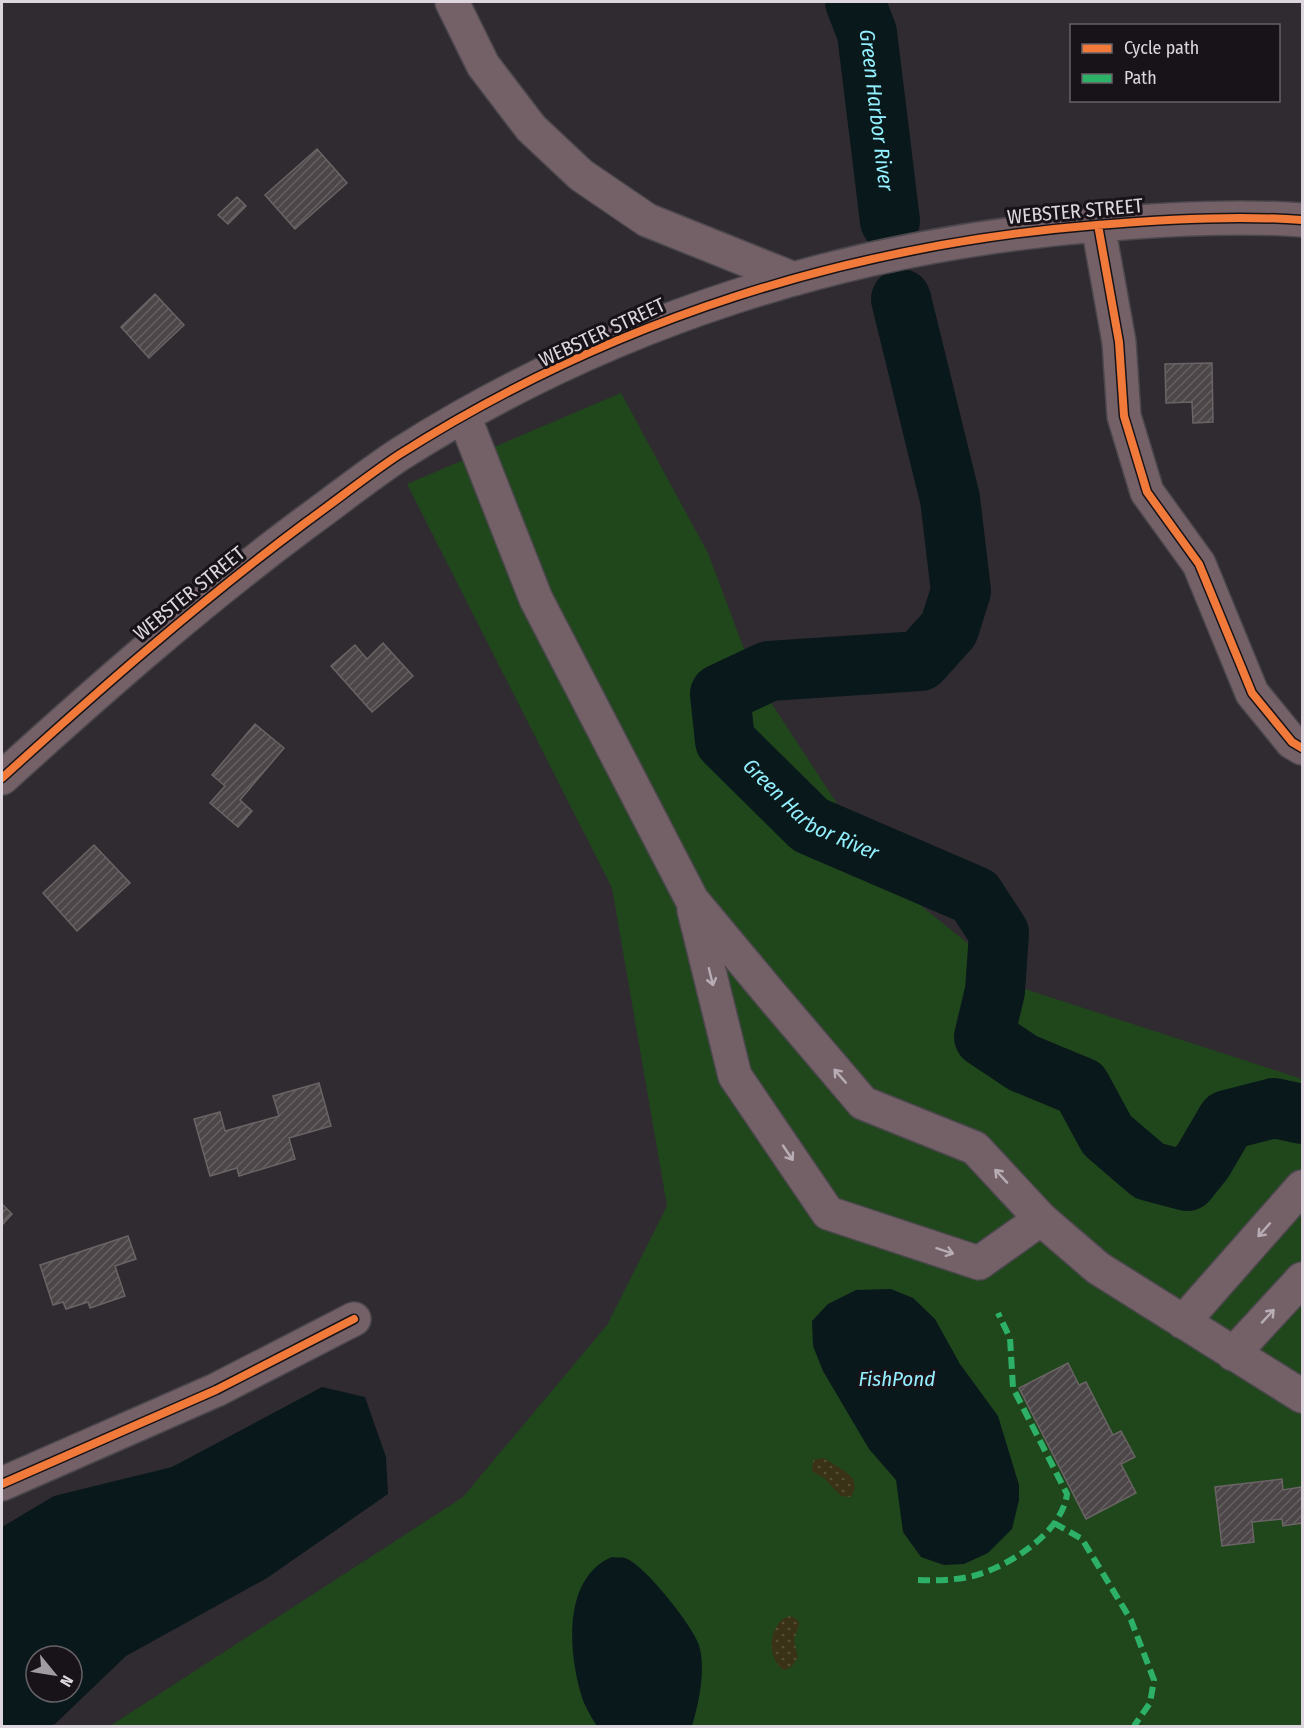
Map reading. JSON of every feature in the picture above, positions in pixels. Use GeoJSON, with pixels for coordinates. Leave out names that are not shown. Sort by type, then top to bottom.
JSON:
{"type":"FeatureCollection","features":[{"type":"Feature","properties":{"kind":"street"},"geometry":{"type":"LineString","coordinates":[[452,2],[483,65],[531,128],[582,175],[647,220],[794,279]]}},
{"type":"Feature","properties":{"kind":"street","name":"WEBSTER STREET"},"geometry":{"type":"LineString","coordinates":[[2,778],[116,675],[240,572],[398,456],[464,416],[565,365],[673,316],[856,260],[934,244],[1039,230],[1098,225],[1267,217],[1302,220]]}},
{"type":"Feature","properties":{"kind":"street"},"geometry":{"type":"LineString","coordinates":[[1098,225],[1119,342],[1124,416],[1148,492],[1199,564],[1252,693],[1292,742],[1302,748]]}},
{"type":"Feature","properties":{"kind":"street"},"geometry":{"type":"LineString","coordinates":[[464,416],[536,599],[692,900],[863,1103],[975,1148],[1041,1219],[1098,1268],[1302,1396]]}},
{"type":"Feature","properties":{"kind":"street"},"geometry":{"type":"LineString","coordinates":[[692,900],[735,1076],[828,1213],[979,1263],[1041,1219]]}},
{"type":"Feature","properties":{"kind":"street"},"geometry":{"type":"LineString","coordinates":[[1182,1322],[1302,1187]]}},
{"type":"Feature","properties":{"kind":"street"},"geometry":{"type":"LineString","coordinates":[[1233,1354],[1302,1279]]}},
{"type":"Feature","properties":{"kind":"street"},"geometry":{"type":"LineString","coordinates":[[2,1484],[216,1390],[354,1319]]}},
{"type":"Feature","properties":{"kind":"green space"},"geometry":{"type":"Polygon","coordinates":[[[621,393],[708,553],[755,678],[885,877],[1025,989],[1302,1079],[1302,1726],[110,1726],[463,1497],[607,1325],[667,1206],[612,888],[407,484],[621,393]]]}},
{"type":"Feature","properties":{"kind":"sand"},"geometry":{"type":"Polygon","coordinates":[[[824,1458],[853,1479],[855,1488],[851,1497],[841,1496],[824,1478],[812,1471],[813,1460],[824,1458]]]}},
{"type":"Feature","properties":{"kind":"sand"},"geometry":{"type":"Polygon","coordinates":[[[790,1616],[797,1619],[799,1624],[794,1640],[798,1658],[791,1667],[784,1670],[774,1658],[772,1641],[778,1625],[790,1616]]]}},
{"type":"Feature","properties":{"kind":"water","name":"FishPond"},"geometry":{"type":"Polygon","coordinates":[[[891,1289],[913,1298],[935,1319],[960,1364],[998,1416],[1019,1485],[1019,1500],[1012,1529],[988,1553],[964,1564],[944,1565],[921,1557],[903,1532],[896,1480],[869,1449],[823,1371],[813,1346],[812,1321],[828,1304],[856,1290],[891,1289]]]}},
{"type":"Feature","properties":{"kind":"water"},"geometry":{"type":"Polygon","coordinates":[[[322,1387],[365,1397],[386,1457],[388,1494],[267,1578],[126,1656],[84,1696],[84,1644],[24,1644],[24,1704],[76,1704],[55,1724],[2,1726],[2,1527],[54,1496],[172,1467],[322,1387]]]}},
{"type":"Feature","properties":{"kind":"water"},"geometry":{"type":"Polygon","coordinates":[[[612,1557],[625,1558],[644,1571],[667,1597],[695,1636],[701,1654],[702,1675],[692,1726],[597,1726],[586,1707],[573,1657],[573,1617],[577,1598],[585,1581],[596,1567],[612,1557]]]}},
{"type":"Feature","properties":{"kind":"building"},"geometry":{"type":"Polygon","coordinates":[[[317,149],[347,183],[295,229],[265,195],[317,149]]]}},
{"type":"Feature","properties":{"kind":"building"},"geometry":{"type":"Polygon","coordinates":[[[237,197],[246,206],[228,224],[218,215],[237,197]]]}},
{"type":"Feature","properties":{"kind":"building"},"geometry":{"type":"Polygon","coordinates":[[[155,294],[184,325],[149,358],[121,327],[155,294]]]}},
{"type":"Feature","properties":{"kind":"building"},"geometry":{"type":"Polygon","coordinates":[[[1212,363],[1213,422],[1193,423],[1192,402],[1166,403],[1165,364],[1212,363]]]}},
{"type":"Feature","properties":{"kind":"building"},"geometry":{"type":"Polygon","coordinates":[[[383,643],[413,676],[372,712],[331,666],[355,645],[367,659],[383,643]]]}},
{"type":"Feature","properties":{"kind":"building"},"geometry":{"type":"Polygon","coordinates":[[[255,724],[284,748],[240,800],[252,811],[238,827],[210,803],[225,786],[212,775],[255,724]]]}},
{"type":"Feature","properties":{"kind":"building"},"geometry":{"type":"Polygon","coordinates":[[[94,845],[130,883],[77,931],[43,893],[94,845]]]}},
{"type":"Feature","properties":{"kind":"building"},"geometry":{"type":"Polygon","coordinates":[[[319,1083],[331,1126],[289,1138],[295,1159],[239,1176],[237,1168],[210,1176],[194,1119],[220,1112],[225,1131],[279,1116],[273,1096],[319,1083]]]}},
{"type":"Feature","properties":{"kind":"building"},"geometry":{"type":"Polygon","coordinates":[[[2,1204],[12,1214],[2,1225],[2,1204]]]}},
{"type":"Feature","properties":{"kind":"building"},"geometry":{"type":"Polygon","coordinates":[[[128,1236],[136,1259],[115,1266],[125,1296],[90,1308],[88,1302],[66,1309],[63,1302],[53,1305],[40,1265],[128,1236]]]}},
{"type":"Feature","properties":{"kind":"building"},"geometry":{"type":"Polygon","coordinates":[[[1068,1363],[1079,1385],[1086,1382],[1113,1435],[1121,1431],[1135,1457],[1121,1464],[1136,1493],[1086,1519],[1019,1388],[1068,1363]]]}},
{"type":"Feature","properties":{"kind":"building"},"geometry":{"type":"Polygon","coordinates":[[[1282,1479],[1283,1490],[1302,1487],[1302,1523],[1283,1526],[1282,1519],[1252,1522],[1254,1542],[1222,1546],[1215,1487],[1282,1479]]]}},
{"type":"Feature","properties":{"kind":"waterway","name":"Green Harbor River"},"geometry":{"type":"LineString","coordinates":[[855,2],[867,33],[890,221]]}},
{"type":"Feature","properties":{"kind":"waterway","name":"Green Harbor River"},"geometry":{"type":"LineString","coordinates":[[901,299],[950,499],[961,591],[949,629],[920,661],[769,671],[720,694],[725,741],[810,825],[975,896],[999,933],[995,991],[984,1037],[1023,1063],[1081,1087],[1107,1135],[1149,1171],[1187,1181],[1203,1161],[1227,1120],[1274,1108],[1302,1114]]}},
{"type":"Feature","properties":{"kind":"marked path"},"geometry":{"type":"LineString","coordinates":[[918,1580],[946,1580],[973,1576],[1002,1565],[1044,1535],[1063,1508],[1067,1494],[1013,1388],[1010,1338],[998,1313]]}},
{"type":"Feature","properties":{"kind":"marked path"},"geometry":{"type":"LineString","coordinates":[[1054,1523],[1082,1539],[1131,1620],[1154,1680],[1150,1703],[1134,1726]]}},
{"type":"Feature","properties":{"kind":"cycle path"},"geometry":{"type":"LineString","coordinates":[[2,778],[188,615],[305,523],[400,454],[480,407],[563,364],[648,328],[735,297],[823,271],[913,250],[1005,235],[1174,219],[1302,220]]}},
{"type":"Feature","properties":{"kind":"cycle path"},"geometry":{"type":"LineString","coordinates":[[1098,225],[1119,342],[1124,416],[1147,492],[1199,564],[1252,693],[1292,742],[1302,748]]}},
{"type":"Feature","properties":{"kind":"cycle path"},"geometry":{"type":"LineString","coordinates":[[2,1484],[216,1390],[354,1319]]}}]}
